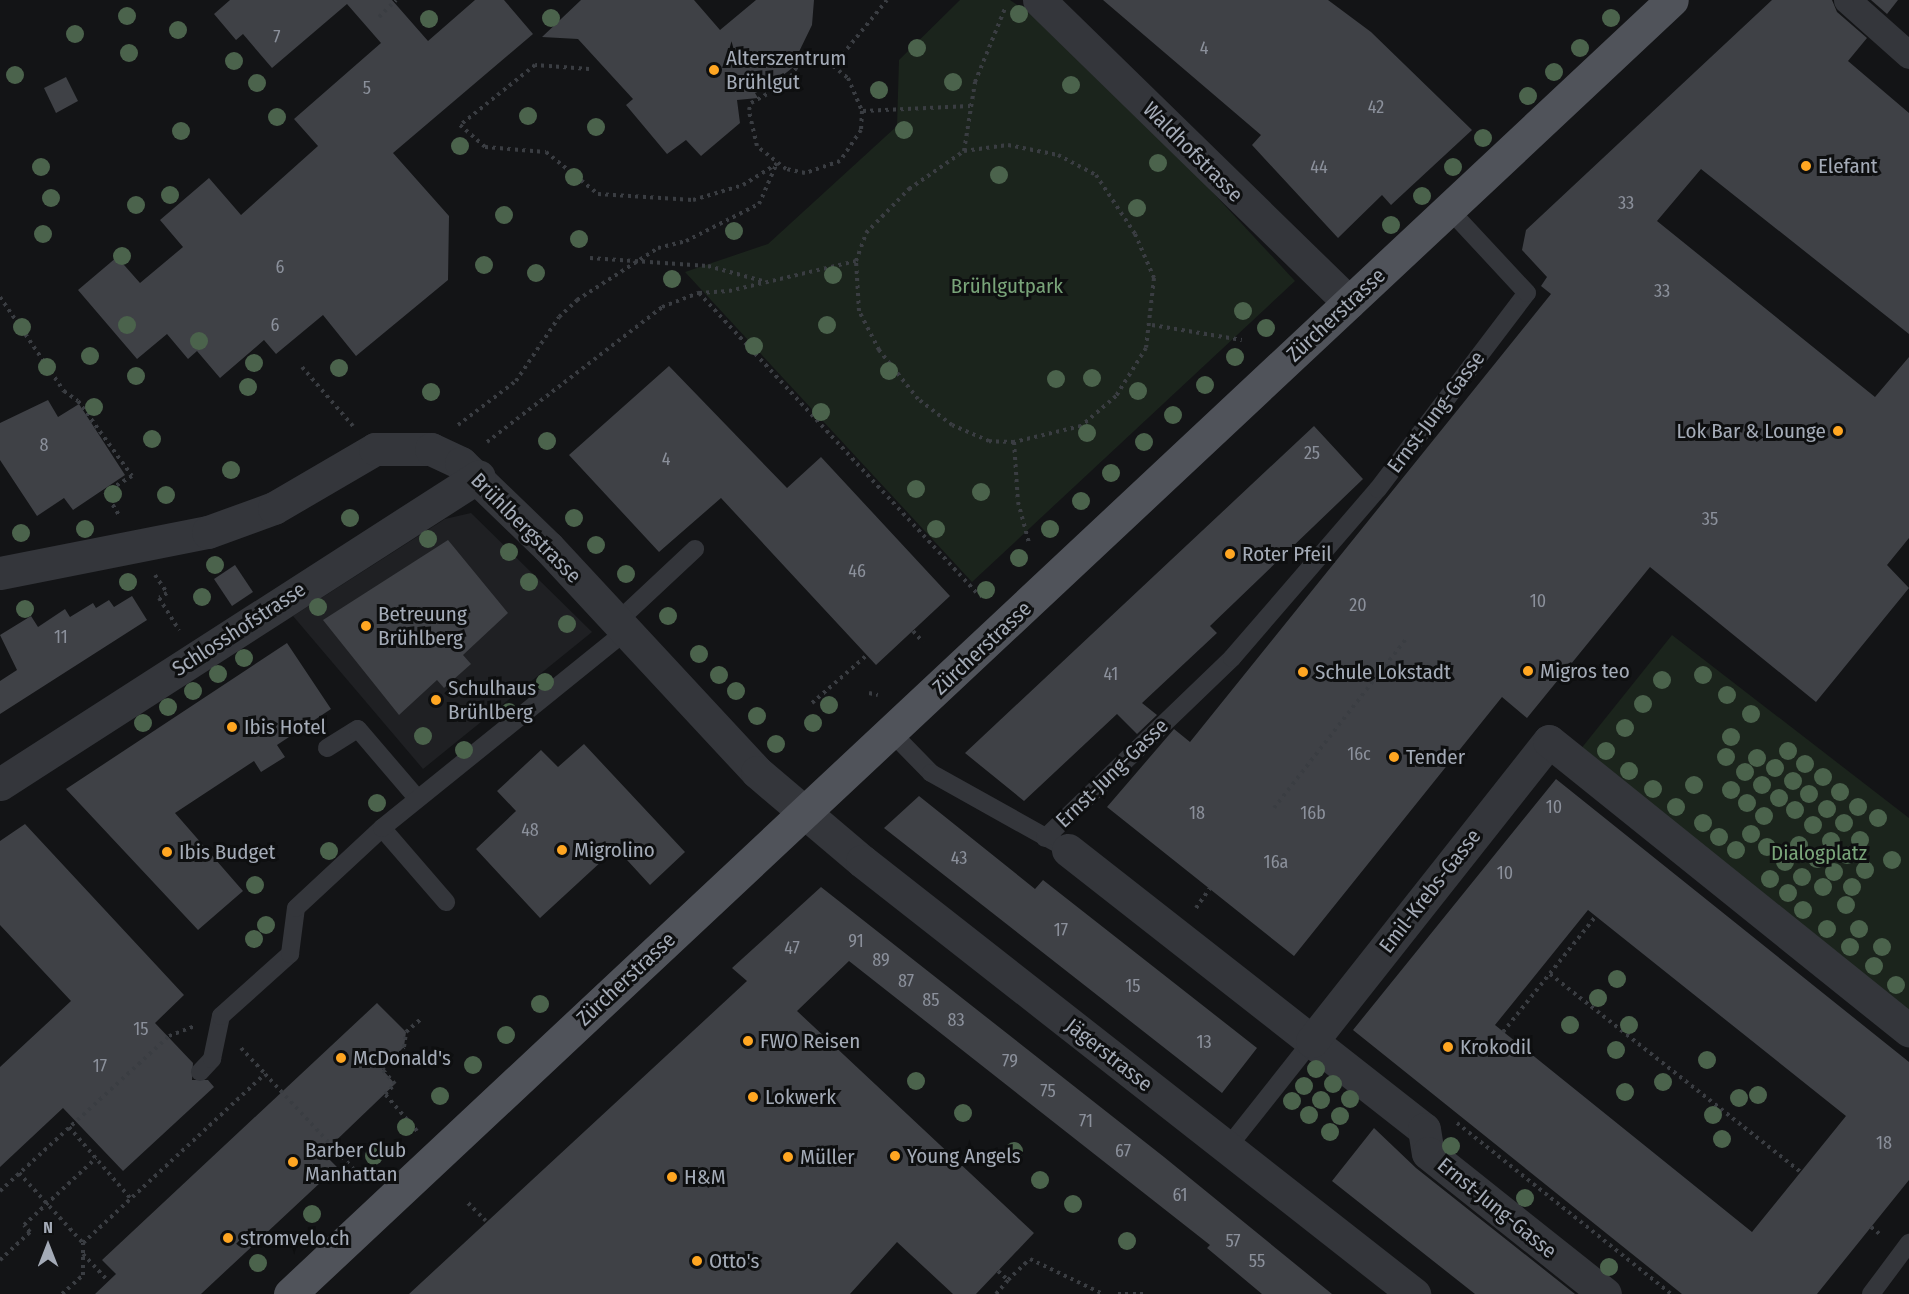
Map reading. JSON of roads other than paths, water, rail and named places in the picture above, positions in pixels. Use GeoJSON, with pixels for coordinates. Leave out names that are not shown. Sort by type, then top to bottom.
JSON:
{"type":"FeatureCollection","features":[{"type":"Feature","properties":{"kind":"main road","name":"Zürcherstrasse"},"geometry":{"type":"LineString","coordinates":[[290,1294],[806,814],[1672,0]]}},
{"type":"Feature","properties":{"kind":"street","name":"Waldhofstrasse"},"geometry":{"type":"LineString","coordinates":[[1039,0],[1349,303]]}},
{"type":"Feature","properties":{"kind":"street"},"geometry":{"type":"LineString","coordinates":[[1847,0],[1909,55]]}},
{"type":"Feature","properties":{"kind":"street","name":"Brühlbergstrasse"},"geometry":{"type":"LineString","coordinates":[[0,573],[208,532],[274,508],[375,449],[431,449],[470,470],[757,772],[806,814]]}},
{"type":"Feature","properties":{"kind":"street","name":"Schlosshofstrasse"},"geometry":{"type":"LineString","coordinates":[[0,784],[470,470]]}},
{"type":"Feature","properties":{"kind":"street","name":"Emil-Krebs-Gasse"},"geometry":{"type":"LineString","coordinates":[[1312,1041],[1549,741],[1909,1030]]}},
{"type":"Feature","properties":{"kind":"street","name":"Jägerstrasse"},"geometry":{"type":"LineString","coordinates":[[806,814],[1414,1294]]}},
{"type":"Feature","properties":{"kind":"street","name":"Ernst-Jung-Gasse"},"geometry":{"type":"LineString","coordinates":[[1057,844],[1424,1129],[1428,1153],[1605,1294]]}},
{"type":"Feature","properties":{"kind":"lane","name":"Ernst-Jung-Gasse"},"geometry":{"type":"LineString","coordinates":[[1057,844],[1232,658],[1378,489],[1527,293],[1449,209]]}},
{"type":"Feature","properties":{"kind":"lane"},"geometry":{"type":"LineString","coordinates":[[200,1072],[212,1059],[221,1016],[290,954],[296,908],[417,798],[567,684],[695,549]]}},
{"type":"Feature","properties":{"kind":"lane"},"geometry":{"type":"LineString","coordinates":[[327,748],[358,729],[417,798]]}},
{"type":"Feature","properties":{"kind":"lane"},"geometry":{"type":"LineString","coordinates":[[892,733],[931,773],[1057,844]]}},
{"type":"Feature","properties":{"kind":"lane"},"geometry":{"type":"LineString","coordinates":[[382,828],[446,902]]}},
{"type":"Feature","properties":{"kind":"lane"},"geometry":{"type":"LineString","coordinates":[[1228,1147],[1312,1041]]}},
{"type":"Feature","properties":{"kind":"lane"},"geometry":{"type":"LineString","coordinates":[[1871,1294],[1909,1243]]}},
{"type":"Feature","properties":{"kind":"place","name":"Alterszentrum Brühlgut"},"geometry":{"type":"Point","coordinates":[714,70]}},
{"type":"Feature","properties":{"kind":"place","name":"Elefant"},"geometry":{"type":"Point","coordinates":[1806,166]}},
{"type":"Feature","properties":{"kind":"place","name":"Lok Bar & Lounge"},"geometry":{"type":"Point","coordinates":[1838,431]}},
{"type":"Feature","properties":{"kind":"place","name":"Roter Pfeil"},"geometry":{"type":"Point","coordinates":[1230,554]}},
{"type":"Feature","properties":{"kind":"place","name":"Betreuung Brühlberg"},"geometry":{"type":"Point","coordinates":[366,626]}},
{"type":"Feature","properties":{"kind":"place","name":"Migros teo"},"geometry":{"type":"Point","coordinates":[1528,671]}},
{"type":"Feature","properties":{"kind":"place","name":"Schule Lokstadt"},"geometry":{"type":"Point","coordinates":[1303,672]}},
{"type":"Feature","properties":{"kind":"place","name":"Schulhaus Brühlberg"},"geometry":{"type":"Point","coordinates":[436,700]}},
{"type":"Feature","properties":{"kind":"place","name":"Ibis Hotel"},"geometry":{"type":"Point","coordinates":[232,727]}},
{"type":"Feature","properties":{"kind":"place","name":"Tender"},"geometry":{"type":"Point","coordinates":[1394,757]}},
{"type":"Feature","properties":{"kind":"place","name":"Migrolino"},"geometry":{"type":"Point","coordinates":[562,850]}},
{"type":"Feature","properties":{"kind":"place","name":"Ibis Budget"},"geometry":{"type":"Point","coordinates":[167,852]}},
{"type":"Feature","properties":{"kind":"place","name":"FWO Reisen"},"geometry":{"type":"Point","coordinates":[748,1041]}},
{"type":"Feature","properties":{"kind":"place","name":"Krokodil"},"geometry":{"type":"Point","coordinates":[1448,1047]}},
{"type":"Feature","properties":{"kind":"place","name":"McDonald's"},"geometry":{"type":"Point","coordinates":[341,1058]}},
{"type":"Feature","properties":{"kind":"place","name":"Lokwerk"},"geometry":{"type":"Point","coordinates":[753,1097]}},
{"type":"Feature","properties":{"kind":"place","name":"Young Angels"},"geometry":{"type":"Point","coordinates":[895,1156]}},
{"type":"Feature","properties":{"kind":"place","name":"Müller"},"geometry":{"type":"Point","coordinates":[788,1157]}},
{"type":"Feature","properties":{"kind":"place","name":"Barber Club Manhattan"},"geometry":{"type":"Point","coordinates":[293,1162]}},
{"type":"Feature","properties":{"kind":"place","name":"H&M"},"geometry":{"type":"Point","coordinates":[672,1177]}},
{"type":"Feature","properties":{"kind":"place","name":"stromvelo.ch"},"geometry":{"type":"Point","coordinates":[228,1238]}},
{"type":"Feature","properties":{"kind":"place","name":"Otto's"},"geometry":{"type":"Point","coordinates":[697,1261]}},
{"type":"Feature","properties":{"kind":"park label","name":"Brühlgutpark"},"geometry":{"type":"Point","coordinates":[1007,286]}},
{"type":"Feature","properties":{"kind":"park label","name":"Dialogplatz"},"geometry":{"type":"Point","coordinates":[1819,853]}}]}
